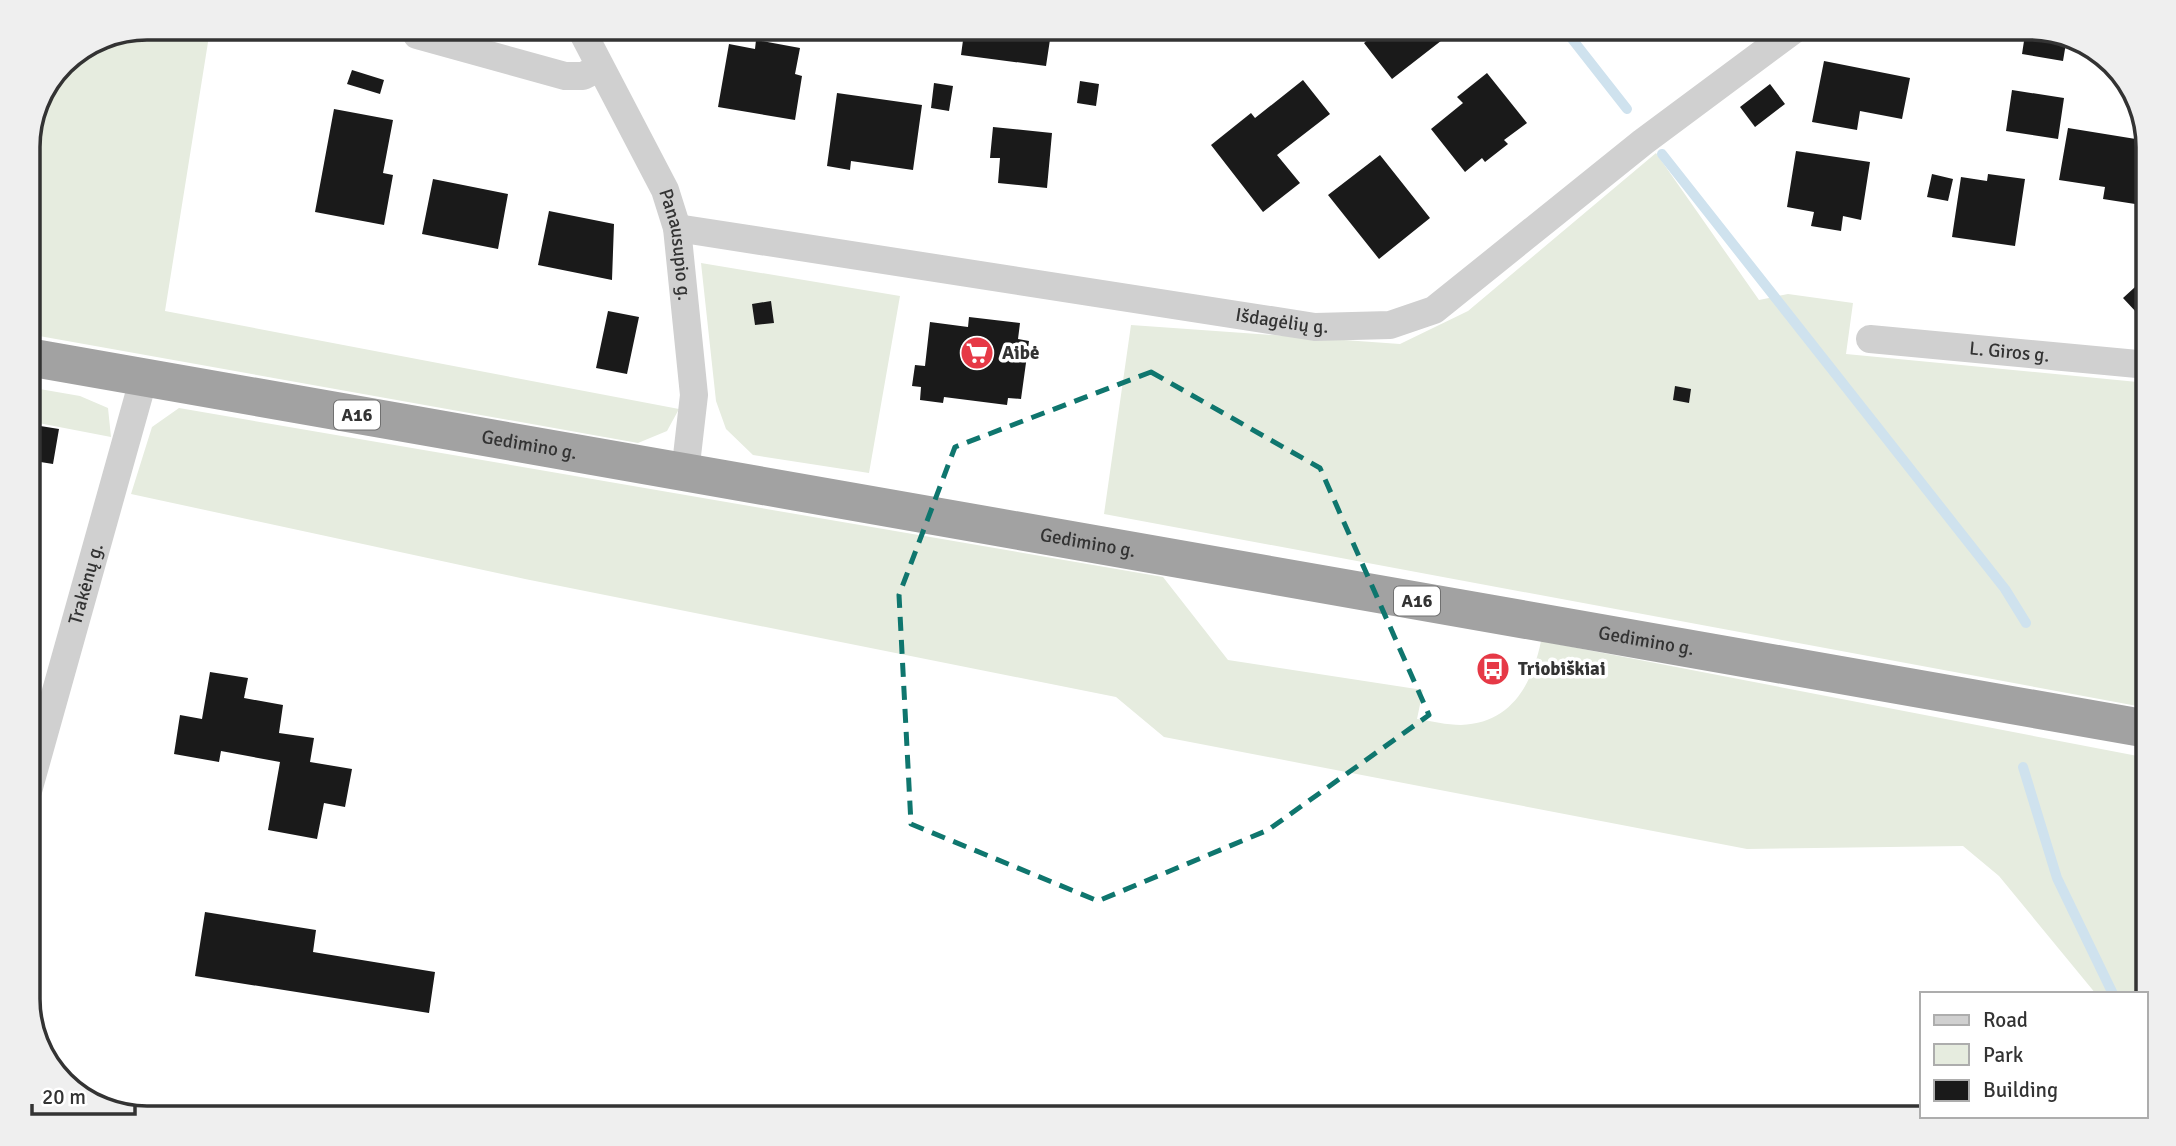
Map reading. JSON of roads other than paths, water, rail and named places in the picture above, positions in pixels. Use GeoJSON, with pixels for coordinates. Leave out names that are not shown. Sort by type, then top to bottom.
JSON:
{"type":"FeatureCollection","features":[{"type":"Feature","properties":{"kind":"highway","name":"Gedimino g."},"geometry":{"type":"LineString","coordinates":[[40,359],[2136,727]]}},
{"type":"Feature","properties":{"kind":"street"},"geometry":{"type":"LineString","coordinates":[[432,40],[565,76],[583,76],[599,68]]}},
{"type":"Feature","properties":{"kind":"street","name":"Panausupio g."},"geometry":{"type":"LineString","coordinates":[[586,40],[665,190],[677,228],[694,395],[685,473]]}},
{"type":"Feature","properties":{"kind":"street","name":"Išdagėlių g."},"geometry":{"type":"LineString","coordinates":[[677,228],[1314,327],[1390,325],[1434,310],[1643,142],[1780,40]]}},
{"type":"Feature","properties":{"kind":"street","name":"L. Giros g."},"geometry":{"type":"LineString","coordinates":[[1870,339],[2136,364]]}},
{"type":"Feature","properties":{"kind":"street","name":"Trakėnų g."},"geometry":{"type":"LineString","coordinates":[[40,748],[144,377]]}},
{"type":"Feature","properties":{"kind":"waterway"},"geometry":{"type":"LineString","coordinates":[[1573,40],[1627,109]]}},
{"type":"Feature","properties":{"kind":"waterway"},"geometry":{"type":"LineString","coordinates":[[1662,154],[2005,589],[2026,623]]}},
{"type":"Feature","properties":{"kind":"waterway"},"geometry":{"type":"LineString","coordinates":[[2023,767],[2057,878],[2112,992]]}},
{"type":"Feature","properties":{"kind":"place","name":"Aibė"},"geometry":{"type":"Point","coordinates":[977,353]}},
{"type":"Feature","properties":{"kind":"place","name":"Triobiškiai"},"geometry":{"type":"Point","coordinates":[1493,669]}}]}
